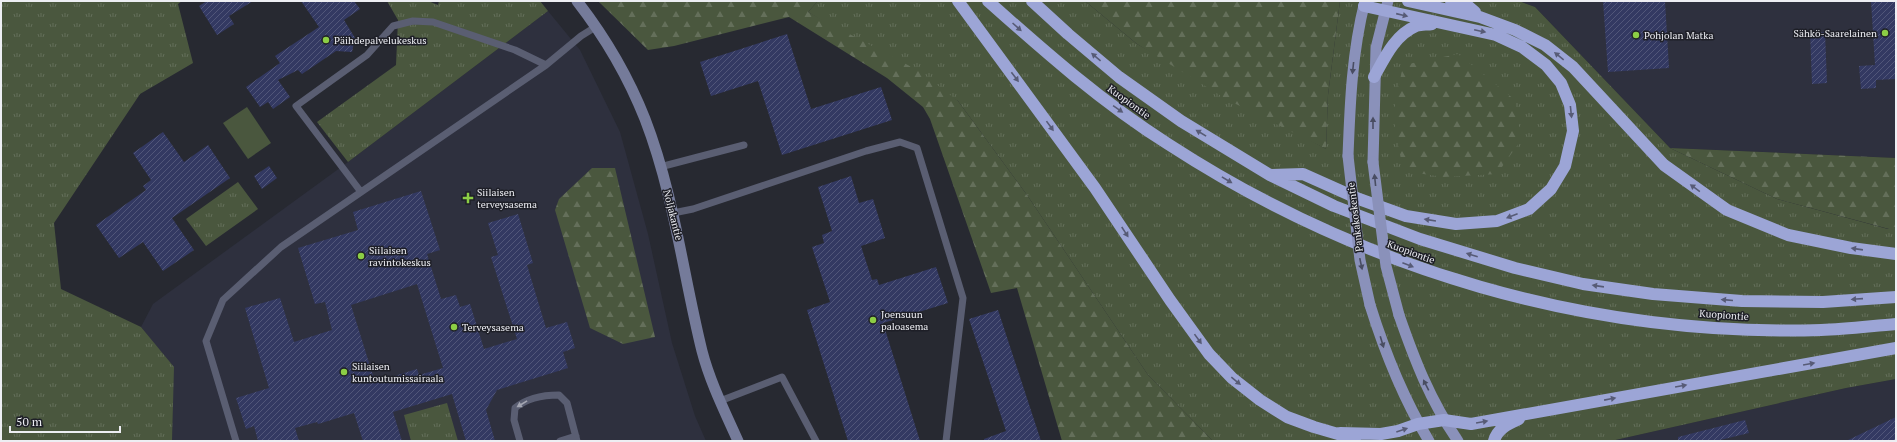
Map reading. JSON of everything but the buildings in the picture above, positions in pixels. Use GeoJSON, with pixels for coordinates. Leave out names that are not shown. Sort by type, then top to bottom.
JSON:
{"type":"FeatureCollection","features":[{"type":"Feature","properties":{"kind":"highway"},"geometry":{"type":"LineString","coordinates":[[958,1],[1096,188],[1170,300],[1208,354],[1232,378],[1260,400],[1287,417],[1354,441]]}},
{"type":"Feature","properties":{"kind":"highway","name":"Kuopiontie"},"geometry":{"type":"LineString","coordinates":[[988,1],[1053,59],[1103,98],[1167,144],[1257,198],[1327,233],[1411,266],[1510,296],[1576,310],[1652,322],[1739,329],[1798,330],[1821,330],[1896,324]]}},
{"type":"Feature","properties":{"kind":"highway","name":"Kuopiontie"},"geometry":{"type":"LineString","coordinates":[[1032,1],[1119,77],[1181,121],[1270,175],[1334,206],[1420,239],[1515,268],[1583,284],[1653,294],[1742,301],[1823,302],[1896,297]]}},
{"type":"Feature","properties":{"kind":"highway"},"geometry":{"type":"LineString","coordinates":[[1408,1],[1480,17],[1515,30],[1545,45],[1573,67],[1664,165],[1727,210],[1788,235],[1851,248],[1896,254]]}},
{"type":"Feature","properties":{"kind":"highway"},"geometry":{"type":"LineString","coordinates":[[1451,1],[1468,6],[1480,17]]}},
{"type":"Feature","properties":{"kind":"highway"},"geometry":{"type":"LineString","coordinates":[[1270,175],[1303,174],[1359,199],[1406,216],[1456,224],[1497,221],[1529,209],[1552,189],[1565,166],[1573,132],[1570,105],[1561,82],[1546,65],[1522,47],[1496,35],[1441,24],[1386,6],[1365,4]]}},
{"type":"Feature","properties":{"kind":"highway"},"geometry":{"type":"LineString","coordinates":[[1374,77],[1388,51],[1402,35],[1417,26],[1441,24]]}},
{"type":"Feature","properties":{"kind":"highway"},"geometry":{"type":"LineString","coordinates":[[1338,434],[1381,434],[1398,431],[1418,424],[1444,420],[1471,424],[1896,348]]}},
{"type":"Feature","properties":{"kind":"highway"},"geometry":{"type":"LineString","coordinates":[[1494,441],[1495,435],[1506,424],[1533,413]]}},
{"type":"Feature","properties":{"kind":"main road","name":"Noljakantie"},"geometry":{"type":"LineString","coordinates":[[577,1],[597,26],[626,75],[645,119],[673,213],[703,352],[720,401],[738,441]]}},
{"type":"Feature","properties":{"kind":"main road","name":"Pankakoskentie"},"geometry":{"type":"LineString","coordinates":[[1365,4],[1356,40],[1350,95],[1348,156],[1360,260],[1370,305],[1385,352],[1408,406],[1429,441]]}},
{"type":"Feature","properties":{"kind":"main road"},"geometry":{"type":"LineString","coordinates":[[1386,6],[1376,48],[1374,77],[1373,162],[1386,266],[1398,315],[1416,366],[1444,420],[1458,441]]}},
{"type":"Feature","properties":{"kind":"lane"},"geometry":{"type":"LineString","coordinates":[[361,192],[296,106],[367,55],[393,26],[413,21],[433,22],[514,50],[546,65]]}},
{"type":"Feature","properties":{"kind":"lane"},"geometry":{"type":"LineString","coordinates":[[236,441],[206,341],[223,300],[282,247],[546,65],[581,36],[597,26]]}},
{"type":"Feature","properties":{"kind":"lane"},"geometry":{"type":"LineString","coordinates":[[673,213],[693,209],[859,153],[900,142],[917,148],[963,298],[946,441]]}},
{"type":"Feature","properties":{"kind":"lane"},"geometry":{"type":"LineString","coordinates":[[660,167],[744,145]]}},
{"type":"Feature","properties":{"kind":"lane"},"geometry":{"type":"LineString","coordinates":[[720,401],[782,377],[816,441]]}},
{"type":"Feature","properties":{"kind":"lane"},"geometry":{"type":"LineString","coordinates":[[520,441],[514,420],[515,408],[520,404],[544,395],[559,395],[567,403],[576,439],[560,441]]}},
{"type":"Feature","properties":{"kind":"shaded area"},"geometry":{"type":"Polygon","coordinates":[[[1519,1],[1896,1],[1896,158],[1670,148],[1535,7],[1519,1]]]}},
{"type":"Feature","properties":{"kind":"shaded area","name":"Siilaisen terveysasema"},"geometry":{"type":"Polygon","coordinates":[[[548,11],[580,50],[620,132],[648,234],[672,343],[695,416],[706,441],[172,441],[173,367],[141,327],[153,304],[348,162],[548,11]]]}},
{"type":"Feature","properties":{"kind":"shaded area"},"geometry":{"type":"Polygon","coordinates":[[[1896,379],[1896,441],[1611,441],[1846,388],[1896,379]]]}},
{"type":"Feature","properties":{"kind":"green space"},"geometry":{"type":"Polygon","coordinates":[[[1,1],[182,1],[178,4],[193,63],[140,94],[54,223],[61,289],[141,327],[174,367],[172,441],[1,441],[1,1]]]}},
{"type":"Feature","properties":{"kind":"green space"},"geometry":{"type":"Polygon","coordinates":[[[387,1],[428,1],[438,5],[439,1],[540,1],[548,11],[348,162],[317,122],[396,65],[398,20],[387,1]]]}},
{"type":"Feature","properties":{"kind":"green space"},"geometry":{"type":"Polygon","coordinates":[[[598,1],[818,1],[808,12],[919,71],[958,101],[1027,195],[1148,375],[1213,441],[1062,441],[1017,288],[991,293],[930,119],[923,107],[887,78],[789,17],[674,46],[648,50],[598,1]]]}},
{"type":"Feature","properties":{"kind":"green space"},"geometry":{"type":"Polygon","coordinates":[[[818,1],[1085,1],[1137,44],[1326,149],[1328,95],[1340,1],[1519,1],[1535,7],[1670,148],[1777,199],[1888,229],[1896,229],[1896,379],[1846,388],[1611,441],[1213,441],[1148,375],[1027,195],[958,101],[808,12],[818,1]]]}},
{"type":"Feature","properties":{"kind":"green space"},"geometry":{"type":"Polygon","coordinates":[[[1085,1],[1340,1],[1328,95],[1326,149],[1228,100],[1137,44],[1085,1]]]}},
{"type":"Feature","properties":{"kind":"green space"},"geometry":{"type":"Polygon","coordinates":[[[1458,54],[1515,100],[1521,140],[1497,174],[1444,177],[1403,171],[1393,115],[1403,65],[1458,54]]]}},
{"type":"Feature","properties":{"kind":"green space"},"geometry":{"type":"Polygon","coordinates":[[[247,107],[271,143],[248,159],[223,123],[247,107]]]}},
{"type":"Feature","properties":{"kind":"green space"},"geometry":{"type":"Polygon","coordinates":[[[1670,148],[1896,158],[1896,229],[1889,229],[1777,199],[1670,148]]]}},
{"type":"Feature","properties":{"kind":"green space"},"geometry":{"type":"Polygon","coordinates":[[[592,168],[615,168],[655,337],[623,344],[590,328],[555,210],[559,199],[592,168]]]}},
{"type":"Feature","properties":{"kind":"green space"},"geometry":{"type":"Polygon","coordinates":[[[238,182],[258,209],[206,246],[186,219],[238,182]]]}},
{"type":"Feature","properties":{"kind":"green space"},"geometry":{"type":"Polygon","coordinates":[[[447,403],[458,441],[411,441],[404,415],[447,403]]]}},
{"type":"Feature","properties":{"kind":"place","name":"Sähkö-Saarelainen"},"geometry":{"type":"Point","coordinates":[1885,33]}},
{"type":"Feature","properties":{"kind":"place","name":"Pohjolan Matka"},"geometry":{"type":"Point","coordinates":[1636,35]}},
{"type":"Feature","properties":{"kind":"place","name":"Päihdepalvelukeskus"},"geometry":{"type":"Point","coordinates":[326,40]}},
{"type":"Feature","properties":{"kind":"place","name":"Siilaisen terveysasema"},"geometry":{"type":"Point","coordinates":[468,198]}},
{"type":"Feature","properties":{"kind":"place","name":"Siilaisen ravintokeskus"},"geometry":{"type":"Point","coordinates":[361,256]}},
{"type":"Feature","properties":{"kind":"place","name":"Joensuun paloasema"},"geometry":{"type":"Point","coordinates":[873,320]}},
{"type":"Feature","properties":{"kind":"place","name":"Terveysasema"},"geometry":{"type":"Point","coordinates":[454,327]}},
{"type":"Feature","properties":{"kind":"place","name":"Siilaisen kuntoutumissairaala"},"geometry":{"type":"Point","coordinates":[344,372]}}]}
